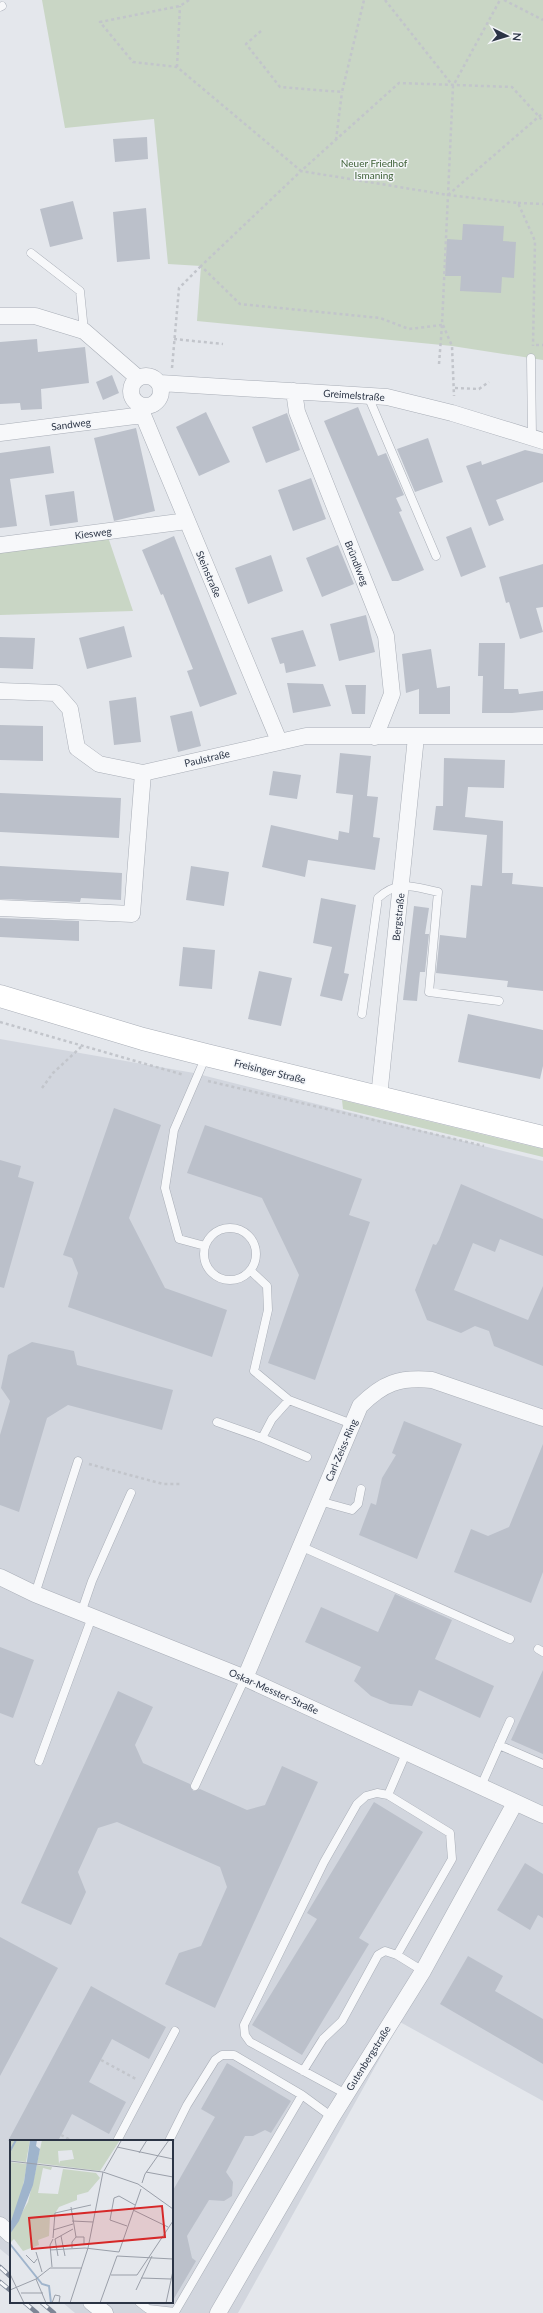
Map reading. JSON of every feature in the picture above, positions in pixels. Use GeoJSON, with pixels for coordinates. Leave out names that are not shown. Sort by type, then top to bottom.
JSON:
{"type":"FeatureCollection","features":[{"type":"Feature","properties":{"kind":"main road","name":"Freisinger Straße"},"geometry":{"type":"LineString","coordinates":[[0,996],[128,1034],[206,1055],[543,1137]]}},
{"type":"Feature","properties":{"kind":"street"},"geometry":{"type":"LineString","coordinates":[[0,316],[35,316],[84,331],[137,377]]}},
{"type":"Feature","properties":{"kind":"street"},"geometry":{"type":"LineString","coordinates":[[146,375],[154,377],[165,384],[157,402],[143,411],[131,396],[132,385],[137,377],[146,375]]}},
{"type":"Feature","properties":{"kind":"street","name":"Greimelstraße"},"geometry":{"type":"LineString","coordinates":[[165,384],[387,397],[452,413],[538,439]]}},
{"type":"Feature","properties":{"kind":"street","name":"Bründlweg"},"geometry":{"type":"LineString","coordinates":[[294,391],[297,412],[386,636],[392,694],[375,737]]}},
{"type":"Feature","properties":{"kind":"street","name":"Sandweg"},"geometry":{"type":"LineString","coordinates":[[0,433],[143,411]]}},
{"type":"Feature","properties":{"kind":"street","name":"Steinstraße"},"geometry":{"type":"LineString","coordinates":[[143,411],[187,521],[279,741]]}},
{"type":"Feature","properties":{"kind":"street","name":"Kiesweg"},"geometry":{"type":"LineString","coordinates":[[0,545],[187,521]]}},
{"type":"Feature","properties":{"kind":"street"},"geometry":{"type":"LineString","coordinates":[[0,691],[56,692],[70,709],[78,748],[99,764],[143,774],[132,914],[0,908]]}},
{"type":"Feature","properties":{"kind":"street","name":"Paulstraße"},"geometry":{"type":"LineString","coordinates":[[143,774],[279,741],[306,736],[543,736]]}},
{"type":"Feature","properties":{"kind":"street","name":"Bergstraße"},"geometry":{"type":"LineString","coordinates":[[379,1098],[416,737]]}},
{"type":"Feature","properties":{"kind":"street","name":"Carl-Zeiss-Ring"},"geometry":{"type":"LineString","coordinates":[[245,1678],[360,1406],[374,1392],[391,1383],[412,1378],[432,1380],[543,1418]]}},
{"type":"Feature","properties":{"kind":"street","name":"Oskar-Messter-Straße"},"geometry":{"type":"LineString","coordinates":[[0,1577],[35,1594],[245,1678],[407,1751],[543,1815]]}},
{"type":"Feature","properties":{"kind":"street","name":"Gutenbergstraße"},"geometry":{"type":"LineString","coordinates":[[218,2313],[332,2117],[423,1971],[515,1802]]}},
{"type":"Feature","properties":{"kind":"street"},"geometry":{"type":"LineString","coordinates":[[0,2225],[10,2234]]}},
{"type":"Feature","properties":{"kind":"street"},"geometry":{"type":"LineString","coordinates":[[92,2303],[105,2313]]}},
{"type":"Feature","properties":{"kind":"lane"},"geometry":{"type":"LineString","coordinates":[[30,253],[80,291],[84,331]]}},
{"type":"Feature","properties":{"kind":"lane"},"geometry":{"type":"LineString","coordinates":[[531,358],[538,439]]}},
{"type":"Feature","properties":{"kind":"lane"},"geometry":{"type":"LineString","coordinates":[[368,396],[436,556]]}},
{"type":"Feature","properties":{"kind":"lane"},"geometry":{"type":"LineString","coordinates":[[362,1014],[378,898],[389,888],[401,884],[438,892],[429,992],[499,1001]]}},
{"type":"Feature","properties":{"kind":"lane"},"geometry":{"type":"LineString","coordinates":[[205,1246],[180,1239],[165,1188],[174,1130],[206,1055]]}},
{"type":"Feature","properties":{"kind":"lane"},"geometry":{"type":"LineString","coordinates":[[231,1228],[239,1229],[247,1233],[256,1248],[257,1256],[251,1271],[235,1280],[218,1278],[210,1272],[206,1264],[205,1246],[215,1233],[231,1228]]}},
{"type":"Feature","properties":{"kind":"lane"},"geometry":{"type":"LineString","coordinates":[[251,1271],[267,1286],[268,1310],[254,1371],[289,1400],[352,1424]]}},
{"type":"Feature","properties":{"kind":"lane"},"geometry":{"type":"LineString","coordinates":[[262,1438],[272,1419],[289,1400]]}},
{"type":"Feature","properties":{"kind":"lane"},"geometry":{"type":"LineString","coordinates":[[217,1422],[262,1438],[307,1457]]}},
{"type":"Feature","properties":{"kind":"lane"},"geometry":{"type":"LineString","coordinates":[[35,1594],[78,1461]]}},
{"type":"Feature","properties":{"kind":"lane"},"geometry":{"type":"LineString","coordinates":[[319,1501],[352,1510],[358,1504],[361,1489]]}},
{"type":"Feature","properties":{"kind":"lane"},"geometry":{"type":"LineString","coordinates":[[39,1762],[86,1615],[92,1581],[131,1493]]}},
{"type":"Feature","properties":{"kind":"lane"},"geometry":{"type":"LineString","coordinates":[[300,1546],[510,1639]]}},
{"type":"Feature","properties":{"kind":"lane"},"geometry":{"type":"LineString","coordinates":[[195,1786],[245,1678]]}},
{"type":"Feature","properties":{"kind":"lane"},"geometry":{"type":"LineString","coordinates":[[481,1786],[510,1721]]}},
{"type":"Feature","properties":{"kind":"lane"},"geometry":{"type":"LineString","coordinates":[[499,1745],[543,1764]]}},
{"type":"Feature","properties":{"kind":"lane"},"geometry":{"type":"LineString","coordinates":[[388,1795],[407,1751]]}},
{"type":"Feature","properties":{"kind":"lane"},"geometry":{"type":"LineString","coordinates":[[346,2094],[250,2042],[245,2034],[244,2024],[324,1862],[357,1804],[366,1796],[377,1793],[388,1795],[450,1833],[452,1859],[397,1955]]}},
{"type":"Feature","properties":{"kind":"lane"},"geometry":{"type":"LineString","coordinates":[[303,2071],[323,2039],[342,2021],[378,1955],[385,1950],[397,1955],[423,1971]]}},
{"type":"Feature","properties":{"kind":"lane"},"geometry":{"type":"LineString","coordinates":[[118,2140],[175,2031]]}},
{"type":"Feature","properties":{"kind":"lane"},"geometry":{"type":"LineString","coordinates":[[170,2140],[187,2105],[212,2065],[222,2055],[234,2054],[302,2095],[332,2117]]}},
{"type":"Feature","properties":{"kind":"lane"},"geometry":{"type":"LineString","coordinates":[[140,2303],[148,2309],[175,2312],[302,2095]]}},
{"type":"Feature","properties":{"kind":"path"},"geometry":{"type":"LineString","coordinates":[[189,0],[180,6],[100,22],[133,62],[177,67],[301,171],[448,195],[518,203],[543,204]]}},
{"type":"Feature","properties":{"kind":"path"},"geometry":{"type":"LineString","coordinates":[[336,140],[342,92],[364,0]]}},
{"type":"Feature","properties":{"kind":"path"},"geometry":{"type":"LineString","coordinates":[[385,0],[453,86]]}},
{"type":"Feature","properties":{"kind":"path"},"geometry":{"type":"LineString","coordinates":[[439,364],[453,86],[500,0]]}},
{"type":"Feature","properties":{"kind":"path"},"geometry":{"type":"LineString","coordinates":[[504,0],[543,20]]}},
{"type":"Feature","properties":{"kind":"path"},"geometry":{"type":"LineString","coordinates":[[177,67],[180,6]]}},
{"type":"Feature","properties":{"kind":"path"},"geometry":{"type":"LineString","coordinates":[[261,31],[246,44],[280,87],[342,92]]}},
{"type":"Feature","properties":{"kind":"path"},"geometry":{"type":"LineString","coordinates":[[165,384],[174,340],[179,288],[301,171],[399,83],[512,87],[543,122]]}},
{"type":"Feature","properties":{"kind":"path"},"geometry":{"type":"LineString","coordinates":[[448,195],[543,113]]}},
{"type":"Feature","properties":{"kind":"path"},"geometry":{"type":"LineString","coordinates":[[518,203],[535,241],[531,358]]}},
{"type":"Feature","properties":{"kind":"path"},"geometry":{"type":"LineString","coordinates":[[201,266],[240,304],[380,318],[409,329],[442,325]]}},
{"type":"Feature","properties":{"kind":"path"},"geometry":{"type":"LineString","coordinates":[[442,325],[452,346],[455,388],[452,413]]}},
{"type":"Feature","properties":{"kind":"path"},"geometry":{"type":"LineString","coordinates":[[174,340],[223,344]]}},
{"type":"Feature","properties":{"kind":"path"},"geometry":{"type":"LineString","coordinates":[[455,388],[479,389],[489,382]]}},
{"type":"Feature","properties":{"kind":"path"},"geometry":{"type":"LineString","coordinates":[[0,1022],[81,1047],[197,1078],[490,1147]]}},
{"type":"Feature","properties":{"kind":"path"},"geometry":{"type":"LineString","coordinates":[[42,1088],[53,1073],[81,1047]]}},
{"type":"Feature","properties":{"kind":"path"},"geometry":{"type":"LineString","coordinates":[[78,1461],[163,1484],[182,1484]]}},
{"type":"Feature","properties":{"kind":"path"},"geometry":{"type":"LineString","coordinates":[[101,2060],[147,2084]]}},
{"type":"Feature","properties":{"kind":"path"},"geometry":{"type":"LineString","coordinates":[[61,2135],[70,2140]]}},
{"type":"Feature","properties":{"kind":"shaded area"},"geometry":{"type":"Polygon","coordinates":[[[0,1039],[194,1073],[543,1161],[543,2101],[400,2022],[238,2313],[75,2313],[63,2303],[173,2303],[173,2140],[10,2140],[10,2257],[0,2249],[0,1039]]]}},
{"type":"Feature","properties":{"kind":"green space","name":"Neuer Friedhof Ismaning"},"geometry":{"type":"Polygon","coordinates":[[[42,0],[543,0],[543,360],[452,346],[197,321],[201,266],[168,264],[154,119],[65,128],[42,0]]]}},
{"type":"Feature","properties":{"kind":"green space"},"geometry":{"type":"Polygon","coordinates":[[[108,537],[133,611],[0,615],[0,553],[108,537]]]}},
{"type":"Feature","properties":{"kind":"green space"},"geometry":{"type":"Polygon","coordinates":[[[342,1100],[543,1149],[543,1157],[343,1109],[342,1100]]]}},
{"type":"Feature","properties":{"kind":"building"},"geometry":{"type":"Polygon","coordinates":[[[147,137],[148,159],[115,162],[113,139],[147,137]]]}},
{"type":"Feature","properties":{"kind":"building"},"geometry":{"type":"Polygon","coordinates":[[[73,201],[83,239],[50,247],[40,209],[73,201]]]}},
{"type":"Feature","properties":{"kind":"building"},"geometry":{"type":"Polygon","coordinates":[[[146,208],[150,259],[117,262],[113,212],[146,208]]]}},
{"type":"Feature","properties":{"kind":"building"},"geometry":{"type":"Polygon","coordinates":[[[463,224],[504,226],[503,241],[516,242],[514,278],[502,277],[501,293],[460,291],[461,276],[445,276],[447,239],[462,240],[463,224]]]}},
{"type":"Feature","properties":{"kind":"building"},"geometry":{"type":"Polygon","coordinates":[[[37,339],[38,352],[85,347],[89,383],[41,389],[42,409],[21,410],[20,403],[0,404],[0,342],[37,339]]]}},
{"type":"Feature","properties":{"kind":"building"},"geometry":{"type":"Polygon","coordinates":[[[112,375],[119,393],[103,400],[96,382],[112,375]]]}},
{"type":"Feature","properties":{"kind":"building"},"geometry":{"type":"Polygon","coordinates":[[[358,407],[378,456],[386,453],[404,495],[396,498],[402,511],[399,512],[424,570],[398,581],[392,581],[324,421],[358,407]]]}},
{"type":"Feature","properties":{"kind":"building"},"geometry":{"type":"Polygon","coordinates":[[[206,412],[230,462],[199,476],[176,427],[206,412]]]}},
{"type":"Feature","properties":{"kind":"building"},"geometry":{"type":"Polygon","coordinates":[[[287,413],[300,450],[266,463],[252,427],[287,413]]]}},
{"type":"Feature","properties":{"kind":"building"},"geometry":{"type":"Polygon","coordinates":[[[136,428],[155,511],[114,521],[94,438],[136,428]]]}},
{"type":"Feature","properties":{"kind":"building"},"geometry":{"type":"Polygon","coordinates":[[[428,438],[443,482],[415,492],[397,449],[428,438]]]}},
{"type":"Feature","properties":{"kind":"building"},"geometry":{"type":"Polygon","coordinates":[[[50,446],[54,473],[10,479],[17,526],[0,528],[0,453],[50,446]]]}},
{"type":"Feature","properties":{"kind":"building"},"geometry":{"type":"Polygon","coordinates":[[[525,450],[543,454],[543,482],[496,500],[504,520],[489,526],[466,466],[481,461],[482,465],[525,450]]]}},
{"type":"Feature","properties":{"kind":"building"},"geometry":{"type":"Polygon","coordinates":[[[311,478],[326,519],[293,531],[278,490],[311,478]]]}},
{"type":"Feature","properties":{"kind":"building"},"geometry":{"type":"Polygon","coordinates":[[[74,491],[78,522],[50,526],[45,495],[74,491]]]}},
{"type":"Feature","properties":{"kind":"building"},"geometry":{"type":"Polygon","coordinates":[[[471,527],[486,567],[461,577],[446,537],[471,527]]]}},
{"type":"Feature","properties":{"kind":"building"},"geometry":{"type":"Polygon","coordinates":[[[174,536],[237,694],[200,707],[187,671],[193,669],[163,594],[161,595],[142,550],[174,536]]]}},
{"type":"Feature","properties":{"kind":"building"},"geometry":{"type":"Polygon","coordinates":[[[338,545],[354,584],[322,597],[306,558],[338,545]]]}},
{"type":"Feature","properties":{"kind":"building"},"geometry":{"type":"Polygon","coordinates":[[[271,555],[283,591],[248,604],[235,568],[271,555]]]}},
{"type":"Feature","properties":{"kind":"building"},"geometry":{"type":"Polygon","coordinates":[[[543,564],[543,607],[536,608],[543,632],[520,639],[509,602],[506,603],[499,577],[543,564]]]}},
{"type":"Feature","properties":{"kind":"building"},"geometry":{"type":"Polygon","coordinates":[[[366,615],[375,652],[339,661],[330,624],[366,615]]]}},
{"type":"Feature","properties":{"kind":"building"},"geometry":{"type":"Polygon","coordinates":[[[124,626],[132,657],[87,669],[79,638],[124,626]]]}},
{"type":"Feature","properties":{"kind":"building"},"geometry":{"type":"Polygon","coordinates":[[[303,630],[316,666],[286,673],[284,663],[280,664],[271,638],[303,630]]]}},
{"type":"Feature","properties":{"kind":"building"},"geometry":{"type":"Polygon","coordinates":[[[0,637],[35,638],[33,669],[0,668],[0,637]]]}},
{"type":"Feature","properties":{"kind":"building"},"geometry":{"type":"Polygon","coordinates":[[[479,643],[505,643],[504,689],[518,689],[519,694],[543,691],[543,710],[512,713],[482,713],[483,676],[478,676],[479,643]]]}},
{"type":"Feature","properties":{"kind":"building"},"geometry":{"type":"Polygon","coordinates":[[[431,649],[437,688],[450,686],[450,714],[419,714],[419,689],[406,693],[402,654],[431,649]]]}},
{"type":"Feature","properties":{"kind":"building"},"geometry":{"type":"Polygon","coordinates":[[[287,683],[323,684],[331,706],[293,713],[287,683]]]}},
{"type":"Feature","properties":{"kind":"building"},"geometry":{"type":"Polygon","coordinates":[[[345,685],[366,685],[365,714],[352,714],[345,685]]]}},
{"type":"Feature","properties":{"kind":"building"},"geometry":{"type":"Polygon","coordinates":[[[136,697],[141,742],[114,745],[109,701],[136,697]]]}},
{"type":"Feature","properties":{"kind":"building"},"geometry":{"type":"Polygon","coordinates":[[[192,711],[201,746],[178,752],[170,716],[192,711]]]}},
{"type":"Feature","properties":{"kind":"building"},"geometry":{"type":"Polygon","coordinates":[[[0,725],[43,726],[43,761],[0,760],[0,725]]]}},
{"type":"Feature","properties":{"kind":"building"},"geometry":{"type":"Polygon","coordinates":[[[340,753],[371,756],[367,796],[378,797],[373,837],[380,838],[375,870],[308,860],[305,877],[262,867],[271,825],[338,840],[339,831],[349,833],[353,795],[336,793],[340,753]]]}},
{"type":"Feature","properties":{"kind":"building"},"geometry":{"type":"Polygon","coordinates":[[[444,758],[505,760],[504,788],[468,787],[465,817],[503,821],[502,873],[513,873],[512,884],[543,887],[543,991],[507,987],[508,981],[436,973],[440,935],[466,938],[471,885],[482,886],[487,835],[433,830],[436,806],[443,806],[444,758]]]}},
{"type":"Feature","properties":{"kind":"building"},"geometry":{"type":"Polygon","coordinates":[[[273,771],[301,775],[297,799],[269,795],[273,771]]]}},
{"type":"Feature","properties":{"kind":"building"},"geometry":{"type":"Polygon","coordinates":[[[0,793],[121,798],[119,838],[0,832],[0,793]]]}},
{"type":"Feature","properties":{"kind":"building"},"geometry":{"type":"Polygon","coordinates":[[[0,866],[122,873],[121,900],[81,898],[80,902],[0,899],[0,866]]]}},
{"type":"Feature","properties":{"kind":"building"},"geometry":{"type":"Polygon","coordinates":[[[191,866],[229,872],[224,906],[186,900],[191,866]]]}},
{"type":"Feature","properties":{"kind":"building"},"geometry":{"type":"Polygon","coordinates":[[[321,898],[356,905],[344,973],[349,974],[342,1001],[320,996],[332,947],[313,943],[321,898]]]}},
{"type":"Feature","properties":{"kind":"building"},"geometry":{"type":"Polygon","coordinates":[[[414,906],[429,908],[425,934],[429,934],[425,972],[420,972],[417,1001],[403,1000],[414,906]]]}},
{"type":"Feature","properties":{"kind":"building"},"geometry":{"type":"Polygon","coordinates":[[[0,918],[79,921],[79,941],[0,937],[0,918]]]}},
{"type":"Feature","properties":{"kind":"building"},"geometry":{"type":"Polygon","coordinates":[[[183,947],[215,950],[212,989],[179,986],[183,947]]]}},
{"type":"Feature","properties":{"kind":"building"},"geometry":{"type":"Polygon","coordinates":[[[259,971],[292,978],[281,1026],[248,1019],[259,971]]]}},
{"type":"Feature","properties":{"kind":"building"},"geometry":{"type":"Polygon","coordinates":[[[468,1014],[543,1030],[543,1066],[540,1079],[458,1062],[468,1014]]]}},
{"type":"Feature","properties":{"kind":"building"},"geometry":{"type":"Polygon","coordinates":[[[114,1108],[161,1125],[129,1218],[165,1288],[227,1310],[212,1357],[68,1307],[78,1273],[72,1258],[63,1255],[114,1108]]]}},
{"type":"Feature","properties":{"kind":"building"},"geometry":{"type":"Polygon","coordinates":[[[205,1125],[362,1179],[349,1215],[370,1222],[315,1380],[268,1363],[299,1275],[262,1198],[187,1173],[205,1125]]]}},
{"type":"Feature","properties":{"kind":"building"},"geometry":{"type":"Polygon","coordinates":[[[0,1160],[21,1166],[18,1177],[34,1182],[4,1288],[0,1287],[0,1160]]]}},
{"type":"Feature","properties":{"kind":"building"},"geometry":{"type":"Polygon","coordinates":[[[461,1184],[543,1219],[543,1256],[500,1239],[495,1252],[473,1243],[454,1290],[528,1320],[543,1286],[543,1366],[494,1346],[489,1331],[475,1326],[461,1333],[427,1320],[415,1290],[433,1244],[436,1245],[439,1240],[461,1184]]]}},
{"type":"Feature","properties":{"kind":"building"},"geometry":{"type":"Polygon","coordinates":[[[32,1342],[74,1351],[77,1365],[173,1390],[162,1430],[68,1405],[47,1418],[19,1512],[0,1505],[0,1435],[10,1401],[1,1388],[8,1355],[32,1342]]]}},
{"type":"Feature","properties":{"kind":"building"},"geometry":{"type":"Polygon","coordinates":[[[404,1421],[462,1444],[417,1559],[359,1535],[371,1503],[376,1505],[382,1478],[396,1455],[392,1453],[404,1421]]]}},
{"type":"Feature","properties":{"kind":"building"},"geometry":{"type":"Polygon","coordinates":[[[543,1444],[543,1572],[531,1603],[454,1572],[471,1529],[488,1536],[509,1527],[543,1444]]]}},
{"type":"Feature","properties":{"kind":"building"},"geometry":{"type":"Polygon","coordinates":[[[395,1594],[452,1620],[435,1659],[494,1686],[480,1718],[419,1690],[412,1706],[390,1704],[371,1696],[354,1681],[361,1667],[305,1642],[321,1607],[378,1632],[395,1594]]]}},
{"type":"Feature","properties":{"kind":"building"},"geometry":{"type":"Polygon","coordinates":[[[0,1647],[34,1660],[13,1718],[0,1713],[0,1647]]]}},
{"type":"Feature","properties":{"kind":"building"},"geometry":{"type":"Polygon","coordinates":[[[543,1670],[543,1754],[511,1740],[543,1670]]]}},
{"type":"Feature","properties":{"kind":"building"},"geometry":{"type":"Polygon","coordinates":[[[118,1691],[153,1707],[135,1745],[143,1763],[190,1784],[193,1791],[200,1789],[247,1810],[265,1805],[282,1766],[318,1782],[215,2008],[165,1984],[179,1953],[201,1946],[227,1887],[220,1867],[117,1822],[98,1828],[78,1872],[86,1892],[71,1925],[21,1903],[118,1691]]]}},
{"type":"Feature","properties":{"kind":"building"},"geometry":{"type":"Polygon","coordinates":[[[374,1802],[423,1832],[359,1938],[369,1944],[302,2055],[252,2025],[317,1919],[307,1913],[374,1802]]]}},
{"type":"Feature","properties":{"kind":"building"},"geometry":{"type":"Polygon","coordinates":[[[525,1863],[543,1874],[543,1918],[538,1915],[530,1930],[497,1910],[525,1863]]]}},
{"type":"Feature","properties":{"kind":"building"},"geometry":{"type":"Polygon","coordinates":[[[0,1937],[58,1968],[0,2076],[0,1937]]]}},
{"type":"Feature","properties":{"kind":"building"},"geometry":{"type":"Polygon","coordinates":[[[468,1956],[503,1976],[495,1991],[543,2019],[543,2064],[440,2004],[468,1956]]]}},
{"type":"Feature","properties":{"kind":"building"},"geometry":{"type":"Polygon","coordinates":[[[91,1986],[166,2027],[149,2059],[112,2039],[89,2082],[126,2102],[109,2134],[72,2114],[59,2140],[8,2141],[91,1986]]]}},
{"type":"Feature","properties":{"kind":"building"},"geometry":{"type":"Polygon","coordinates":[[[227,2063],[291,2101],[271,2133],[265,2130],[253,2136],[245,2136],[226,2172],[233,2182],[232,2196],[224,2201],[209,2200],[187,2236],[192,2258],[196,2261],[173,2300],[173,2190],[215,2117],[201,2109],[227,2063]]]}},
{"type":"Feature","properties":{"kind":"railway"},"geometry":{"type":"LineString","coordinates":[[0,2267],[10,2276]]}},
{"type":"Feature","properties":{"kind":"railway"},"geometry":{"type":"LineString","coordinates":[[0,2282],[10,2290]]}},
{"type":"Feature","properties":{"kind":"railway"},"geometry":{"type":"LineString","coordinates":[[25,2303],[37,2313]]}},
{"type":"Feature","properties":{"kind":"railway"},"geometry":{"type":"LineString","coordinates":[[42,2303],[54,2313]]}}]}
